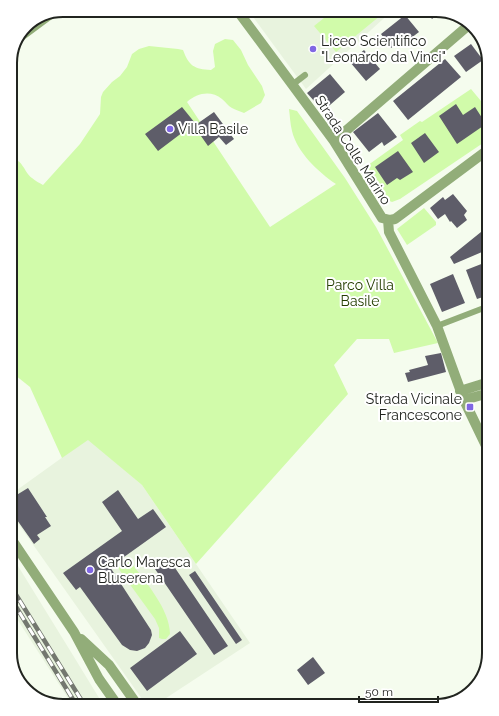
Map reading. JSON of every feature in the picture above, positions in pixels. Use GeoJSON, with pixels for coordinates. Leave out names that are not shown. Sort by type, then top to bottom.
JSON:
{"type":"FeatureCollection","features":[{"type":"Feature","properties":{"kind":"street","name":"Strada Colle Marino"},"geometry":{"type":"LineString","coordinates":[[243,17],[334,141],[380,216],[388,220],[395,219],[482,153]]}},
{"type":"Feature","properties":{"kind":"street"},"geometry":{"type":"LineString","coordinates":[[334,141],[465,28]]}},
{"type":"Feature","properties":{"kind":"street"},"geometry":{"type":"LineString","coordinates":[[388,220],[389,232],[437,326],[462,396],[482,437]]}},
{"type":"Feature","properties":{"kind":"street"},"geometry":{"type":"LineString","coordinates":[[462,396],[482,386]]}},
{"type":"Feature","properties":{"kind":"street"},"geometry":{"type":"LineString","coordinates":[[462,396],[482,393]]}},
{"type":"Feature","properties":{"kind":"street"},"geometry":{"type":"LineString","coordinates":[[17,546],[74,632],[99,679],[113,699]]}},
{"type":"Feature","properties":{"kind":"street"},"geometry":{"type":"LineString","coordinates":[[74,632],[109,665],[133,699]]}},
{"type":"Feature","properties":{"kind":"lane"},"geometry":{"type":"LineString","coordinates":[[32,30],[41,24]]}},
{"type":"Feature","properties":{"kind":"lane"},"geometry":{"type":"LineString","coordinates":[[292,85],[305,75]]}},
{"type":"Feature","properties":{"kind":"lane"},"geometry":{"type":"LineString","coordinates":[[437,326],[482,309]]}},
{"type":"Feature","properties":{"kind":"shaded area","name":"Liceo Scientifico \"Leonardo da Vinci\""},"geometry":{"type":"Polygon","coordinates":[[[253,17],[385,17],[306,89],[253,17]]]}},
{"type":"Feature","properties":{"kind":"shaded area"},"geometry":{"type":"Polygon","coordinates":[[[88,439],[142,485],[250,643],[165,699],[142,699],[17,522],[17,490],[88,439]]]}},
{"type":"Feature","properties":{"kind":"shaded area"},"geometry":{"type":"Polygon","coordinates":[[[17,564],[100,699],[68,699],[17,619],[17,564]]]}},
{"type":"Feature","properties":{"kind":"green space"},"geometry":{"type":"Polygon","coordinates":[[[325,17],[379,17],[336,52],[314,26],[325,17]]]}},
{"type":"Feature","properties":{"kind":"green space","name":"Parco Villa Basile"},"geometry":{"type":"Polygon","coordinates":[[[225,39],[233,40],[241,50],[248,65],[262,86],[265,95],[261,103],[244,113],[231,107],[218,96],[213,94],[195,96],[187,102],[270,227],[336,184],[322,174],[303,154],[292,131],[289,109],[297,111],[345,178],[376,227],[438,343],[394,353],[389,339],[357,339],[334,365],[348,394],[196,564],[142,485],[88,440],[62,458],[30,387],[17,377],[17,160],[21,163],[29,175],[43,185],[80,144],[100,114],[101,97],[103,92],[127,67],[132,54],[139,49],[149,46],[183,50],[193,66],[200,69],[211,70],[215,67],[213,51],[215,44],[225,39]]]}},
{"type":"Feature","properties":{"kind":"green space"},"geometry":{"type":"Polygon","coordinates":[[[471,89],[481,101],[482,100],[482,144],[400,199],[392,202],[385,199],[364,168],[403,140],[400,135],[420,121],[422,122],[471,89]]]}},
{"type":"Feature","properties":{"kind":"green space"},"geometry":{"type":"Polygon","coordinates":[[[424,208],[436,222],[436,225],[407,245],[397,229],[424,208]]]}},
{"type":"Feature","properties":{"kind":"green space"},"geometry":{"type":"Polygon","coordinates":[[[129,560],[149,586],[166,615],[170,634],[166,639],[159,638],[159,628],[155,619],[118,568],[129,560]]]}},
{"type":"Feature","properties":{"kind":"building"},"geometry":{"type":"Polygon","coordinates":[[[402,17],[407,17],[419,32],[403,44],[401,41],[391,48],[381,34],[402,17]]]}},
{"type":"Feature","properties":{"kind":"building"},"geometry":{"type":"Polygon","coordinates":[[[471,44],[482,61],[466,72],[454,56],[471,44]]]}},
{"type":"Feature","properties":{"kind":"building"},"geometry":{"type":"Polygon","coordinates":[[[364,50],[380,69],[366,81],[350,62],[364,50]]]}},
{"type":"Feature","properties":{"kind":"building"},"geometry":{"type":"Polygon","coordinates":[[[445,59],[461,77],[408,120],[393,101],[445,59]]]}},
{"type":"Feature","properties":{"kind":"building"},"geometry":{"type":"Polygon","coordinates":[[[330,74],[345,92],[323,111],[307,93],[330,74]]]}},
{"type":"Feature","properties":{"kind":"building"},"geometry":{"type":"Polygon","coordinates":[[[456,104],[463,115],[475,107],[482,118],[482,127],[457,144],[439,116],[456,104]]]}},
{"type":"Feature","properties":{"kind":"building","name":"Villa Basile"},"geometry":{"type":"Polygon","coordinates":[[[182,107],[195,123],[158,151],[145,134],[182,107]]]}},
{"type":"Feature","properties":{"kind":"building"},"geometry":{"type":"Polygon","coordinates":[[[214,112],[234,139],[226,145],[219,137],[208,146],[194,126],[214,112]]]}},
{"type":"Feature","properties":{"kind":"building"},"geometry":{"type":"Polygon","coordinates":[[[378,113],[397,137],[384,146],[382,142],[369,152],[353,132],[378,113]]]}},
{"type":"Feature","properties":{"kind":"building"},"geometry":{"type":"Polygon","coordinates":[[[425,133],[439,152],[424,163],[411,143],[425,133]]]}},
{"type":"Feature","properties":{"kind":"building"},"geometry":{"type":"Polygon","coordinates":[[[398,151],[413,172],[400,180],[397,178],[387,185],[375,167],[398,151]]]}},
{"type":"Feature","properties":{"kind":"building"},"geometry":{"type":"Polygon","coordinates":[[[453,194],[467,211],[464,215],[467,220],[457,228],[451,221],[450,222],[445,214],[438,219],[430,208],[443,197],[445,200],[453,194]]]}},
{"type":"Feature","properties":{"kind":"building"},"geometry":{"type":"Polygon","coordinates":[[[481,232],[482,252],[454,264],[450,257],[481,232]]]}},
{"type":"Feature","properties":{"kind":"building"},"geometry":{"type":"Polygon","coordinates":[[[482,264],[482,297],[477,299],[466,270],[482,264]]]}},
{"type":"Feature","properties":{"kind":"building"},"geometry":{"type":"Polygon","coordinates":[[[453,274],[465,303],[442,312],[430,284],[453,274]]]}},
{"type":"Feature","properties":{"kind":"building"},"geometry":{"type":"Polygon","coordinates":[[[441,353],[446,372],[408,382],[405,373],[410,372],[409,370],[428,365],[425,356],[441,353]]]}},
{"type":"Feature","properties":{"kind":"building"},"geometry":{"type":"Polygon","coordinates":[[[28,488],[47,517],[45,517],[51,526],[37,535],[40,539],[34,544],[17,520],[17,495],[28,488]]]}},
{"type":"Feature","properties":{"kind":"building","name":"Carlo Maresca Bluserena"},"geometry":{"type":"Polygon","coordinates":[[[118,490],[138,519],[153,509],[166,527],[110,567],[151,630],[152,635],[149,643],[145,648],[137,651],[130,650],[122,645],[80,587],[76,590],[63,573],[122,531],[102,502],[118,490]]]}},
{"type":"Feature","properties":{"kind":"building"},"geometry":{"type":"Polygon","coordinates":[[[169,559],[228,646],[214,655],[155,569],[169,559]]]}},
{"type":"Feature","properties":{"kind":"building"},"geometry":{"type":"Polygon","coordinates":[[[195,571],[242,640],[236,644],[189,575],[195,571]]]}},
{"type":"Feature","properties":{"kind":"building"},"geometry":{"type":"Polygon","coordinates":[[[180,631],[197,654],[147,691],[130,668],[180,631]]]}},
{"type":"Feature","properties":{"kind":"building"},"geometry":{"type":"Polygon","coordinates":[[[313,657],[325,673],[308,685],[297,670],[313,657]]]}},
{"type":"Feature","properties":{"kind":"railway"},"geometry":{"type":"LineString","coordinates":[[17,596],[81,699]]}},
{"type":"Feature","properties":{"kind":"railway"},"geometry":{"type":"LineString","coordinates":[[17,608],[73,699]]}},
{"type":"Feature","properties":{"kind":"place","name":"Liceo Scientifico \"Leonardo da Vinci\""},"geometry":{"type":"Point","coordinates":[313,49]}},
{"type":"Feature","properties":{"kind":"place","name":"Villa Basile"},"geometry":{"type":"Point","coordinates":[170,129]}},
{"type":"Feature","properties":{"kind":"place","name":"Strada Vicinale Francescone"},"geometry":{"type":"Point","coordinates":[470,407]}},
{"type":"Feature","properties":{"kind":"place","name":"Carlo Maresca Bluserena"},"geometry":{"type":"Point","coordinates":[90,570]}}]}
